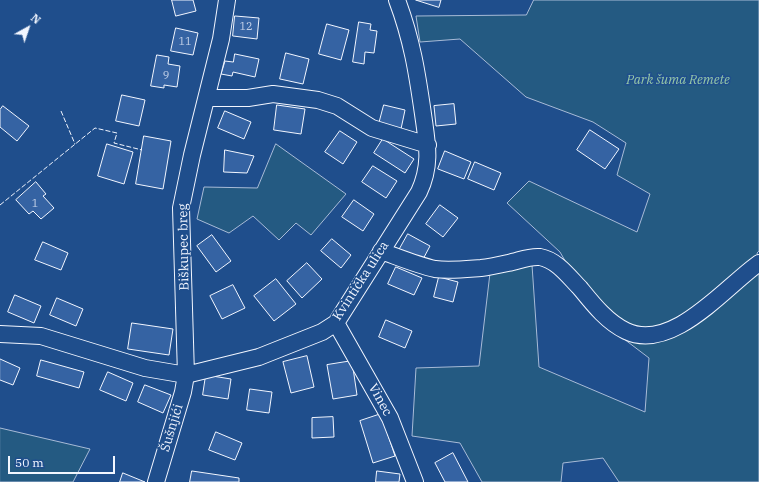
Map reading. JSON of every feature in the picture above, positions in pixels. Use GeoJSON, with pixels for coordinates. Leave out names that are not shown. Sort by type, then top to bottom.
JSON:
{"type":"FeatureCollection","features":[{"type":"Feature","properties":{"kind":"street","name":"Biškupec breg"},"geometry":{"type":"LineString","coordinates":[[186,375],[181,208],[192,155],[226,15],[227,0]]}},
{"type":"Feature","properties":{"kind":"street","name":"Kvintička ulica"},"geometry":{"type":"LineString","coordinates":[[0,334],[41,336],[145,368],[186,375],[260,358],[322,332],[336,323],[365,279],[425,178],[428,145],[414,50],[397,0]]}},
{"type":"Feature","properties":{"kind":"street"},"geometry":{"type":"LineString","coordinates":[[207,98],[248,98],[273,94],[318,100],[337,106],[372,128],[428,145]]}},
{"type":"Feature","properties":{"kind":"street"},"geometry":{"type":"LineString","coordinates":[[381,251],[436,269],[480,268],[508,263],[528,257],[542,258],[555,264],[566,273],[600,312],[616,326],[627,332],[645,337],[662,333],[684,323],[725,292],[759,263]]}},
{"type":"Feature","properties":{"kind":"street","name":"Vinec"},"geometry":{"type":"LineString","coordinates":[[336,323],[390,418],[415,482]]}},
{"type":"Feature","properties":{"kind":"street","name":"Šušnjići"},"geometry":{"type":"LineString","coordinates":[[156,482],[183,392],[186,375]]}},
{"type":"Feature","properties":{"kind":"green space","name":"Park šuma Remete"},"geometry":{"type":"Polygon","coordinates":[[[534,0],[759,0],[759,251],[757,253],[759,260],[759,482],[619,482],[603,458],[563,463],[561,482],[482,482],[460,443],[412,436],[416,368],[479,366],[490,273],[532,265],[539,367],[645,412],[649,358],[599,320],[560,252],[507,203],[529,181],[637,232],[650,194],[617,175],[626,143],[593,122],[526,97],[460,39],[420,42],[416,16],[526,15],[534,0]]]}},
{"type":"Feature","properties":{"kind":"green space"},"geometry":{"type":"Polygon","coordinates":[[[276,144],[346,194],[311,235],[296,223],[279,240],[253,216],[229,233],[197,219],[204,187],[257,188],[276,144]]]}},
{"type":"Feature","properties":{"kind":"green space"},"geometry":{"type":"Polygon","coordinates":[[[0,428],[90,449],[73,482],[0,482],[0,428]]]}},
{"type":"Feature","properties":{"kind":"building"},"geometry":{"type":"Polygon","coordinates":[[[172,0],[193,0],[196,11],[176,16],[172,0]]]}},
{"type":"Feature","properties":{"kind":"building"},"geometry":{"type":"Polygon","coordinates":[[[416,0],[441,0],[439,7],[416,0]]]}},
{"type":"Feature","properties":{"kind":"building"},"geometry":{"type":"Polygon","coordinates":[[[235,16],[259,18],[257,39],[233,36],[235,16]]]}},
{"type":"Feature","properties":{"kind":"building"},"geometry":{"type":"Polygon","coordinates":[[[359,22],[371,24],[370,30],[377,31],[374,53],[365,52],[364,64],[353,62],[359,22]]]}},
{"type":"Feature","properties":{"kind":"building"},"geometry":{"type":"Polygon","coordinates":[[[327,24],[349,30],[341,60],[319,54],[327,24]]]}},
{"type":"Feature","properties":{"kind":"building"},"geometry":{"type":"Polygon","coordinates":[[[176,28],[198,33],[193,55],[171,51],[176,28]]]}},
{"type":"Feature","properties":{"kind":"building"},"geometry":{"type":"Polygon","coordinates":[[[286,53],[309,59],[303,84],[280,79],[286,53]]]}},
{"type":"Feature","properties":{"kind":"building"},"geometry":{"type":"Polygon","coordinates":[[[235,54],[259,59],[255,77],[233,72],[232,76],[221,74],[225,61],[233,62],[235,54]]]}},
{"type":"Feature","properties":{"kind":"building"},"geometry":{"type":"Polygon","coordinates":[[[157,55],[169,57],[168,64],[180,66],[177,87],[164,85],[164,88],[151,86],[157,55]]]}},
{"type":"Feature","properties":{"kind":"building"},"geometry":{"type":"Polygon","coordinates":[[[122,95],[145,100],[139,126],[116,121],[122,95]]]}},
{"type":"Feature","properties":{"kind":"building"},"geometry":{"type":"Polygon","coordinates":[[[454,104],[456,124],[436,126],[434,106],[454,104]]]}},
{"type":"Feature","properties":{"kind":"building"},"geometry":{"type":"Polygon","coordinates":[[[277,105],[305,109],[301,134],[274,130],[277,105]]]}},
{"type":"Feature","properties":{"kind":"building"},"geometry":{"type":"Polygon","coordinates":[[[384,105],[405,110],[401,129],[379,124],[384,105]]]}},
{"type":"Feature","properties":{"kind":"building"},"geometry":{"type":"Polygon","coordinates":[[[3,106],[29,126],[17,141],[0,127],[0,110],[3,106]]]}},
{"type":"Feature","properties":{"kind":"building"},"geometry":{"type":"Polygon","coordinates":[[[225,111],[251,122],[244,139],[218,128],[225,111]]]}},
{"type":"Feature","properties":{"kind":"building"},"geometry":{"type":"Polygon","coordinates":[[[590,130],[619,149],[605,169],[577,150],[590,130]]]}},
{"type":"Feature","properties":{"kind":"building"},"geometry":{"type":"Polygon","coordinates":[[[340,131],[357,142],[343,164],[325,152],[340,131]]]}},
{"type":"Feature","properties":{"kind":"building"},"geometry":{"type":"Polygon","coordinates":[[[144,136],[171,141],[163,189],[136,184],[144,136]]]}},
{"type":"Feature","properties":{"kind":"building"},"geometry":{"type":"Polygon","coordinates":[[[383,139],[414,159],[405,173],[374,153],[383,139]]]}},
{"type":"Feature","properties":{"kind":"building"},"geometry":{"type":"Polygon","coordinates":[[[107,144],[133,152],[124,184],[98,176],[107,144]]]}},
{"type":"Feature","properties":{"kind":"building"},"geometry":{"type":"Polygon","coordinates":[[[225,150],[254,156],[247,173],[224,172],[225,150]]]}},
{"type":"Feature","properties":{"kind":"building"},"geometry":{"type":"Polygon","coordinates":[[[445,151],[471,162],[464,179],[438,169],[445,151]]]}},
{"type":"Feature","properties":{"kind":"building"},"geometry":{"type":"Polygon","coordinates":[[[475,162],[501,173],[494,190],[468,179],[475,162]]]}},
{"type":"Feature","properties":{"kind":"building"},"geometry":{"type":"Polygon","coordinates":[[[373,166],[397,181],[386,198],[362,182],[373,166]]]}},
{"type":"Feature","properties":{"kind":"building"},"geometry":{"type":"Polygon","coordinates":[[[36,182],[46,194],[43,196],[54,208],[41,219],[33,211],[29,214],[16,200],[36,182]]]}},
{"type":"Feature","properties":{"kind":"building"},"geometry":{"type":"Polygon","coordinates":[[[354,200],[374,214],[363,231],[342,217],[354,200]]]}},
{"type":"Feature","properties":{"kind":"building"},"geometry":{"type":"Polygon","coordinates":[[[440,205],[458,218],[443,237],[426,224],[440,205]]]}},
{"type":"Feature","properties":{"kind":"building"},"geometry":{"type":"Polygon","coordinates":[[[408,234],[430,246],[421,263],[398,252],[408,234]]]}},
{"type":"Feature","properties":{"kind":"building"},"geometry":{"type":"Polygon","coordinates":[[[212,235],[231,261],[216,272],[197,246],[212,235]]]}},
{"type":"Feature","properties":{"kind":"building"},"geometry":{"type":"Polygon","coordinates":[[[332,239],[351,255],[341,268],[321,251],[332,239]]]}},
{"type":"Feature","properties":{"kind":"building"},"geometry":{"type":"Polygon","coordinates":[[[43,242],[68,253],[61,270],[35,260],[43,242]]]}},
{"type":"Feature","properties":{"kind":"building"},"geometry":{"type":"Polygon","coordinates":[[[307,263],[322,279],[302,298],[287,281],[307,263]]]}},
{"type":"Feature","properties":{"kind":"building"},"geometry":{"type":"Polygon","coordinates":[[[396,267],[422,278],[414,295],[388,284],[396,267]]]}},
{"type":"Feature","properties":{"kind":"building"},"geometry":{"type":"Polygon","coordinates":[[[439,277],[458,282],[453,302],[434,297],[439,277]]]}},
{"type":"Feature","properties":{"kind":"building"},"geometry":{"type":"Polygon","coordinates":[[[276,279],[296,304],[274,321],[254,296],[276,279]]]}},
{"type":"Feature","properties":{"kind":"building"},"geometry":{"type":"Polygon","coordinates":[[[233,285],[245,308],[222,319],[210,296],[233,285]]]}},
{"type":"Feature","properties":{"kind":"building"},"geometry":{"type":"Polygon","coordinates":[[[15,295],[41,306],[34,323],[8,312],[15,295]]]}},
{"type":"Feature","properties":{"kind":"building"},"geometry":{"type":"Polygon","coordinates":[[[57,298],[83,309],[76,326],[50,315],[57,298]]]}},
{"type":"Feature","properties":{"kind":"building"},"geometry":{"type":"Polygon","coordinates":[[[386,320],[412,331],[405,348],[379,337],[386,320]]]}},
{"type":"Feature","properties":{"kind":"building"},"geometry":{"type":"Polygon","coordinates":[[[132,323],[173,329],[169,355],[128,349],[132,323]]]}},
{"type":"Feature","properties":{"kind":"building"},"geometry":{"type":"Polygon","coordinates":[[[307,356],[314,387],[291,393],[283,362],[307,356]]]}},
{"type":"Feature","properties":{"kind":"building"},"geometry":{"type":"Polygon","coordinates":[[[0,359],[20,368],[13,385],[0,380],[0,359]]]}},
{"type":"Feature","properties":{"kind":"building"},"geometry":{"type":"Polygon","coordinates":[[[41,360],[84,372],[79,388],[37,376],[41,360]]]}},
{"type":"Feature","properties":{"kind":"building"},"geometry":{"type":"Polygon","coordinates":[[[352,361],[357,395],[333,399],[327,365],[352,361]]]}},
{"type":"Feature","properties":{"kind":"building"},"geometry":{"type":"Polygon","coordinates":[[[108,372],[133,383],[126,401],[100,390],[108,372]]]}},
{"type":"Feature","properties":{"kind":"building"},"geometry":{"type":"Polygon","coordinates":[[[206,375],[231,379],[228,399],[203,395],[206,375]]]}},
{"type":"Feature","properties":{"kind":"building"},"geometry":{"type":"Polygon","coordinates":[[[145,385],[171,395],[163,413],[138,402],[145,385]]]}},
{"type":"Feature","properties":{"kind":"building"},"geometry":{"type":"Polygon","coordinates":[[[250,389],[272,392],[269,413],[247,410],[250,389]]]}},
{"type":"Feature","properties":{"kind":"building"},"geometry":{"type":"Polygon","coordinates":[[[381,414],[395,456],[373,463],[360,421],[381,414]]]}},
{"type":"Feature","properties":{"kind":"building"},"geometry":{"type":"Polygon","coordinates":[[[333,417],[334,437],[312,438],[312,418],[333,417]]]}},
{"type":"Feature","properties":{"kind":"building"},"geometry":{"type":"Polygon","coordinates":[[[216,432],[242,443],[235,460],[209,450],[216,432]]]}},
{"type":"Feature","properties":{"kind":"building"},"geometry":{"type":"Polygon","coordinates":[[[453,453],[468,482],[445,482],[435,463],[453,453]]]}},
{"type":"Feature","properties":{"kind":"building"},"geometry":{"type":"Polygon","coordinates":[[[192,471],[239,478],[239,482],[190,482],[192,471]]]}},
{"type":"Feature","properties":{"kind":"building"},"geometry":{"type":"Polygon","coordinates":[[[377,471],[400,474],[399,482],[376,482],[377,471]]]}},
{"type":"Feature","properties":{"kind":"building"},"geometry":{"type":"Polygon","coordinates":[[[123,473],[145,482],[120,482],[123,473]]]}},
{"type":"Feature","properties":{"kind":"fence"},"geometry":{"type":"LineString","coordinates":[[61,111],[75,144]]}},
{"type":"Feature","properties":{"kind":"fence"},"geometry":{"type":"LineString","coordinates":[[0,205],[95,128],[117,133],[114,143],[142,150]]}}]}
